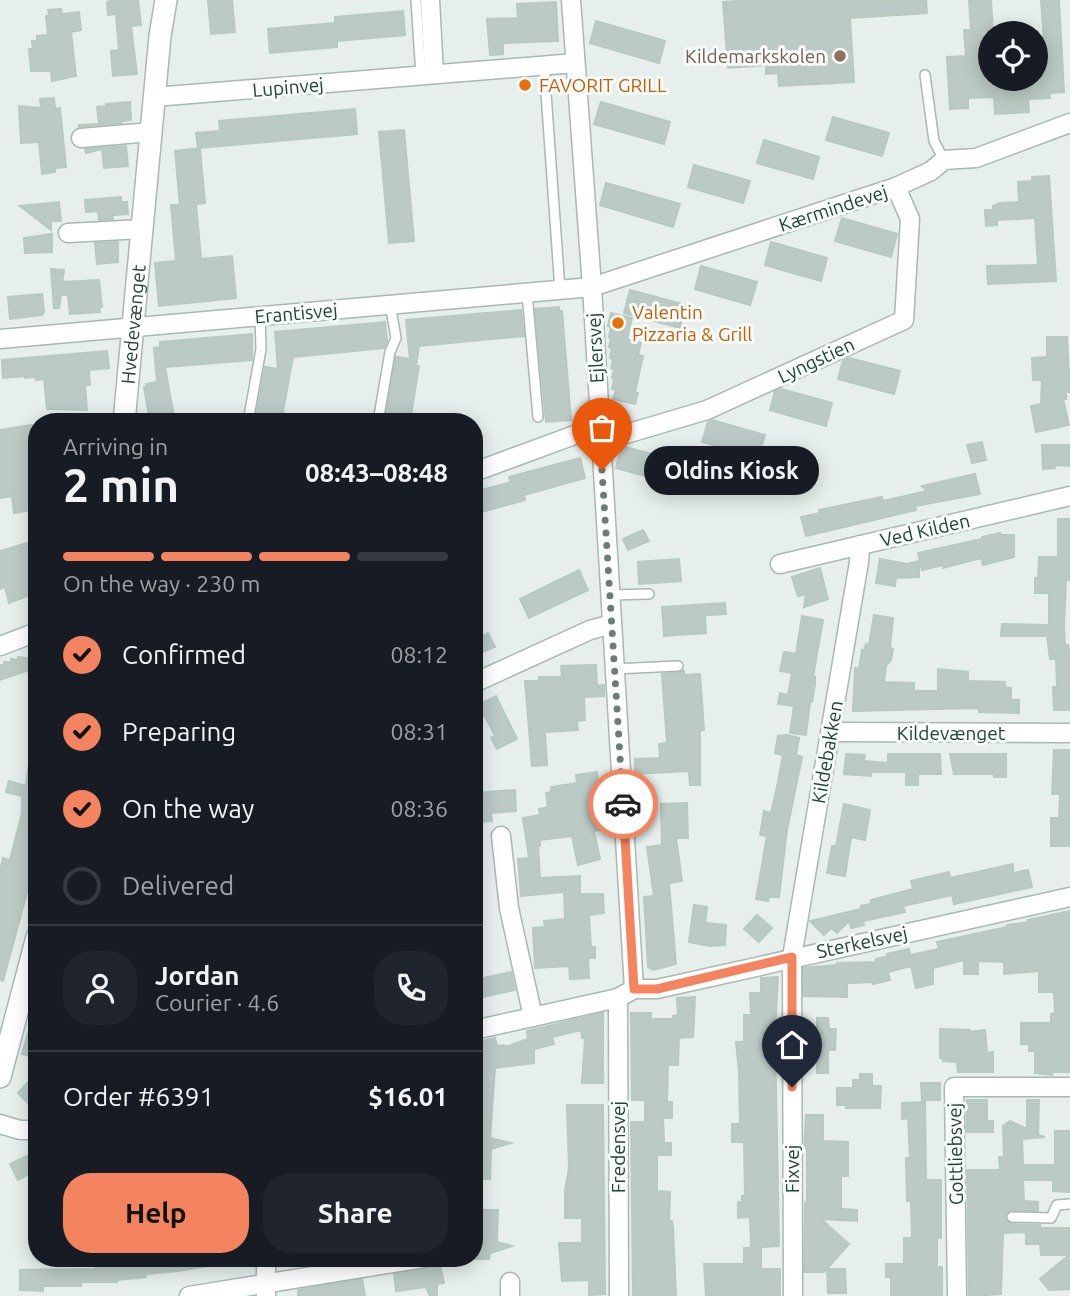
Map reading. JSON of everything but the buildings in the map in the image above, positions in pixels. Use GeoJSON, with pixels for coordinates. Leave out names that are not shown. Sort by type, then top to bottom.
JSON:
{"type":"FeatureCollection","features":[{"type":"Feature","properties":{"kind":"street","name":"Hvedevænget"},"geometry":{"type":"LineString","coordinates":[[125,413],[150,132],[166,0]]}},
{"type":"Feature","properties":{"kind":"street"},"geometry":{"type":"LineString","coordinates":[[428,75],[430,0]]}},
{"type":"Feature","properties":{"kind":"street","name":"Ejlersvej"},"geometry":{"type":"LineString","coordinates":[[571,0],[592,287],[612,624],[626,994]]}},
{"type":"Feature","properties":{"kind":"street","name":"Lupinvej"},"geometry":{"type":"LineString","coordinates":[[154,97],[575,63]]}},
{"type":"Feature","properties":{"kind":"street","name":"Kærmindevej"},"geometry":{"type":"LineString","coordinates":[[592,287],[896,187],[932,172],[944,160],[976,158],[1053,132],[1070,123]]}},
{"type":"Feature","properties":{"kind":"street"},"geometry":{"type":"LineString","coordinates":[[81,138],[150,132]]}},
{"type":"Feature","properties":{"kind":"street","name":"Lyngstien"},"geometry":{"type":"LineString","coordinates":[[599,432],[626,434],[707,410],[904,320],[910,219],[896,187]]}},
{"type":"Feature","properties":{"kind":"street"},"geometry":{"type":"LineString","coordinates":[[68,233],[142,229]]}},
{"type":"Feature","properties":{"kind":"street","name":"Erantisvej"},"geometry":{"type":"LineString","coordinates":[[0,339],[592,287]]}},
{"type":"Feature","properties":{"kind":"street"},"geometry":{"type":"LineString","coordinates":[[483,469],[580,433],[599,432]]}},
{"type":"Feature","properties":{"kind":"street","name":"Ved Kilden"},"geometry":{"type":"LineString","coordinates":[[780,564],[1070,496]]}},
{"type":"Feature","properties":{"kind":"street","name":"Kildebakken"},"geometry":{"type":"LineString","coordinates":[[792,957],[859,562],[859,545]]}},
{"type":"Feature","properties":{"kind":"street"},"geometry":{"type":"LineString","coordinates":[[483,679],[590,630],[612,624]]}},
{"type":"Feature","properties":{"kind":"street"},"geometry":{"type":"LineString","coordinates":[[0,646],[28,635]]}},
{"type":"Feature","properties":{"kind":"street","name":"Kildevænget"},"geometry":{"type":"LineString","coordinates":[[831,732],[1070,733]]}},
{"type":"Feature","properties":{"kind":"street"},"geometry":{"type":"LineString","coordinates":[[501,836],[509,908],[533,1017]]}},
{"type":"Feature","properties":{"kind":"street","name":"Sterkelsvej"},"geometry":{"type":"LineString","coordinates":[[483,1028],[1070,897]]}},
{"type":"Feature","properties":{"kind":"street","name":"Fixvej"},"geometry":{"type":"LineString","coordinates":[[792,957],[793,1296]]}},
{"type":"Feature","properties":{"kind":"street"},"geometry":{"type":"LineString","coordinates":[[0,1077],[28,971]]}},
{"type":"Feature","properties":{"kind":"street","name":"Fredensvej"},"geometry":{"type":"LineString","coordinates":[[618,1296],[626,994]]}},
{"type":"Feature","properties":{"kind":"street","name":"Gottliebsvej"},"geometry":{"type":"LineString","coordinates":[[957,1296],[954,1087],[1070,1087]]}},
{"type":"Feature","properties":{"kind":"street"},"geometry":{"type":"LineString","coordinates":[[0,1124],[28,1130]]}},
{"type":"Feature","properties":{"kind":"street"},"geometry":{"type":"LineString","coordinates":[[266,1267],[266,1290]]}},
{"type":"Feature","properties":{"kind":"street"},"geometry":{"type":"LineString","coordinates":[[189,1296],[266,1290],[380,1267]]}},
{"type":"Feature","properties":{"kind":"lane"},"geometry":{"type":"LineString","coordinates":[[416,0],[428,75]]}},
{"type":"Feature","properties":{"kind":"lane"},"geometry":{"type":"LineString","coordinates":[[544,65],[560,290]]}},
{"type":"Feature","properties":{"kind":"lane"},"geometry":{"type":"LineString","coordinates":[[925,75],[933,141],[944,160]]}},
{"type":"Feature","properties":{"kind":"lane"},"geometry":{"type":"LineString","coordinates":[[527,293],[538,417]]}},
{"type":"Feature","properties":{"kind":"lane"},"geometry":{"type":"LineString","coordinates":[[379,413],[390,352],[396,338],[390,304]]}},
{"type":"Feature","properties":{"kind":"lane"},"geometry":{"type":"LineString","coordinates":[[250,413],[261,349],[260,316]]}},
{"type":"Feature","properties":{"kind":"lane"},"geometry":{"type":"LineString","coordinates":[[610,595],[649,594]]}},
{"type":"Feature","properties":{"kind":"lane"},"geometry":{"type":"LineString","coordinates":[[614,669],[678,666]]}},
{"type":"Feature","properties":{"kind":"lane"},"geometry":{"type":"LineString","coordinates":[[1012,1217],[1051,1218],[1057,1205],[1070,1204]]}},
{"type":"Feature","properties":{"kind":"way so far"},"geometry":{"type":"LineString","coordinates":[[602,470],[623,804]]}},
{"type":"Feature","properties":{"kind":"place","name":"Kildemarkskolen"},"geometry":{"type":"Point","coordinates":[840,56]}},
{"type":"Feature","properties":{"kind":"place","name":"FAVORIT GRILL"},"geometry":{"type":"Point","coordinates":[525,85]}},
{"type":"Feature","properties":{"kind":"place","name":"Valentin Pizzaria & Grill"},"geometry":{"type":"Point","coordinates":[618,323]}},
{"type":"Feature","properties":{"kind":"place","name":"Oldins Kiosk"},"geometry":{"type":"Point","coordinates":[602,470]}},
{"type":"Feature","properties":{"kind":"route"},"geometry":{"type":"LineString","coordinates":[[623,804],[634,989],[657,989],[792,957],[792,1087]]}}]}
